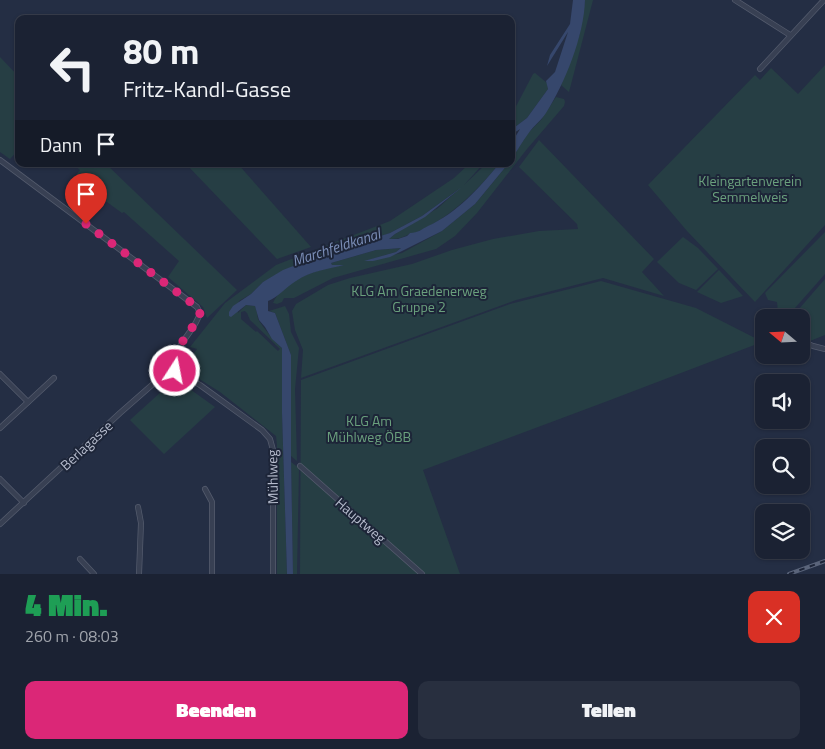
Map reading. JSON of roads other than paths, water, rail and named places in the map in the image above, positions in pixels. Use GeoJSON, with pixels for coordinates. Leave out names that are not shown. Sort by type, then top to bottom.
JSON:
{"type":"FeatureCollection","features":[{"type":"Feature","properties":{"kind":"street"},"geometry":{"type":"LineString","coordinates":[[735,0],[790,35]]}},
{"type":"Feature","properties":{"kind":"street"},"geometry":{"type":"LineString","coordinates":[[760,68],[824,0]]}},
{"type":"Feature","properties":{"kind":"street"},"geometry":{"type":"LineString","coordinates":[[0,160],[197,307],[200,313],[198,319],[176,351],[174,358],[175,371]]}},
{"type":"Feature","properties":{"kind":"street"},"geometry":{"type":"LineString","coordinates":[[810,345],[825,349]]}},
{"type":"Feature","properties":{"kind":"street","name":"Berlagasse"},"geometry":{"type":"LineString","coordinates":[[0,524],[120,413],[161,378],[175,371]]}},
{"type":"Feature","properties":{"kind":"street","name":"Mühlweg"},"geometry":{"type":"LineString","coordinates":[[175,371],[224,401],[270,438],[273,450],[272,574]]}},
{"type":"Feature","properties":{"kind":"street"},"geometry":{"type":"LineString","coordinates":[[0,374],[28,402]]}},
{"type":"Feature","properties":{"kind":"street"},"geometry":{"type":"LineString","coordinates":[[0,428],[54,378]]}},
{"type":"Feature","properties":{"kind":"street","name":"Hauptweg"},"geometry":{"type":"LineString","coordinates":[[300,466],[422,574]]}},
{"type":"Feature","properties":{"kind":"street"},"geometry":{"type":"LineString","coordinates":[[0,479],[24,503]]}},
{"type":"Feature","properties":{"kind":"street"},"geometry":{"type":"LineString","coordinates":[[205,489],[212,502],[212,574]]}},
{"type":"Feature","properties":{"kind":"street"},"geometry":{"type":"LineString","coordinates":[[138,507],[142,523],[139,574]]}},
{"type":"Feature","properties":{"kind":"street"},"geometry":{"type":"LineString","coordinates":[[80,559],[94,574]]}},
{"type":"Feature","properties":{"kind":"water"},"geometry":{"type":"Polygon","coordinates":[[[573,0],[585,0],[584,14],[577,44],[560,88],[542,119],[530,131],[515,154],[515,137],[520,129],[515,132],[515,127],[527,118],[548,89],[546,81],[555,72],[568,32],[547,66],[550,55],[570,24],[573,0]]]}},
{"type":"Feature","properties":{"kind":"water"},"geometry":{"type":"Polygon","coordinates":[[[496,167],[506,167],[475,204],[442,231],[390,257],[364,261],[396,252],[401,248],[376,250],[331,263],[332,265],[344,265],[308,275],[292,283],[268,301],[268,311],[275,313],[291,355],[293,574],[287,574],[282,348],[272,339],[259,320],[255,306],[246,305],[231,317],[229,312],[233,306],[251,294],[263,282],[283,270],[324,254],[390,233],[422,216],[462,187],[425,217],[389,239],[398,239],[410,233],[418,232],[449,214],[484,182],[496,167]]]}},
{"type":"Feature","properties":{"kind":"railway"},"geometry":{"type":"LineString","coordinates":[[789,574],[825,561]]}},
{"type":"Feature","properties":{"kind":"park label","name":"Kleingartenverein Semmelweis"},"geometry":{"type":"Point","coordinates":[750,188]}},
{"type":"Feature","properties":{"kind":"park label","name":"KLG Am Graedenerweg Gruppe 2"},"geometry":{"type":"Point","coordinates":[419,298]}},
{"type":"Feature","properties":{"kind":"park label","name":"KLG Am Mühlweg ÖBB"},"geometry":{"type":"Point","coordinates":[369,428]}},
{"type":"Feature","properties":{"kind":"water label","name":"Marchfeldkanal"},"geometry":{"type":"Point","coordinates":[336,247]}}]}
